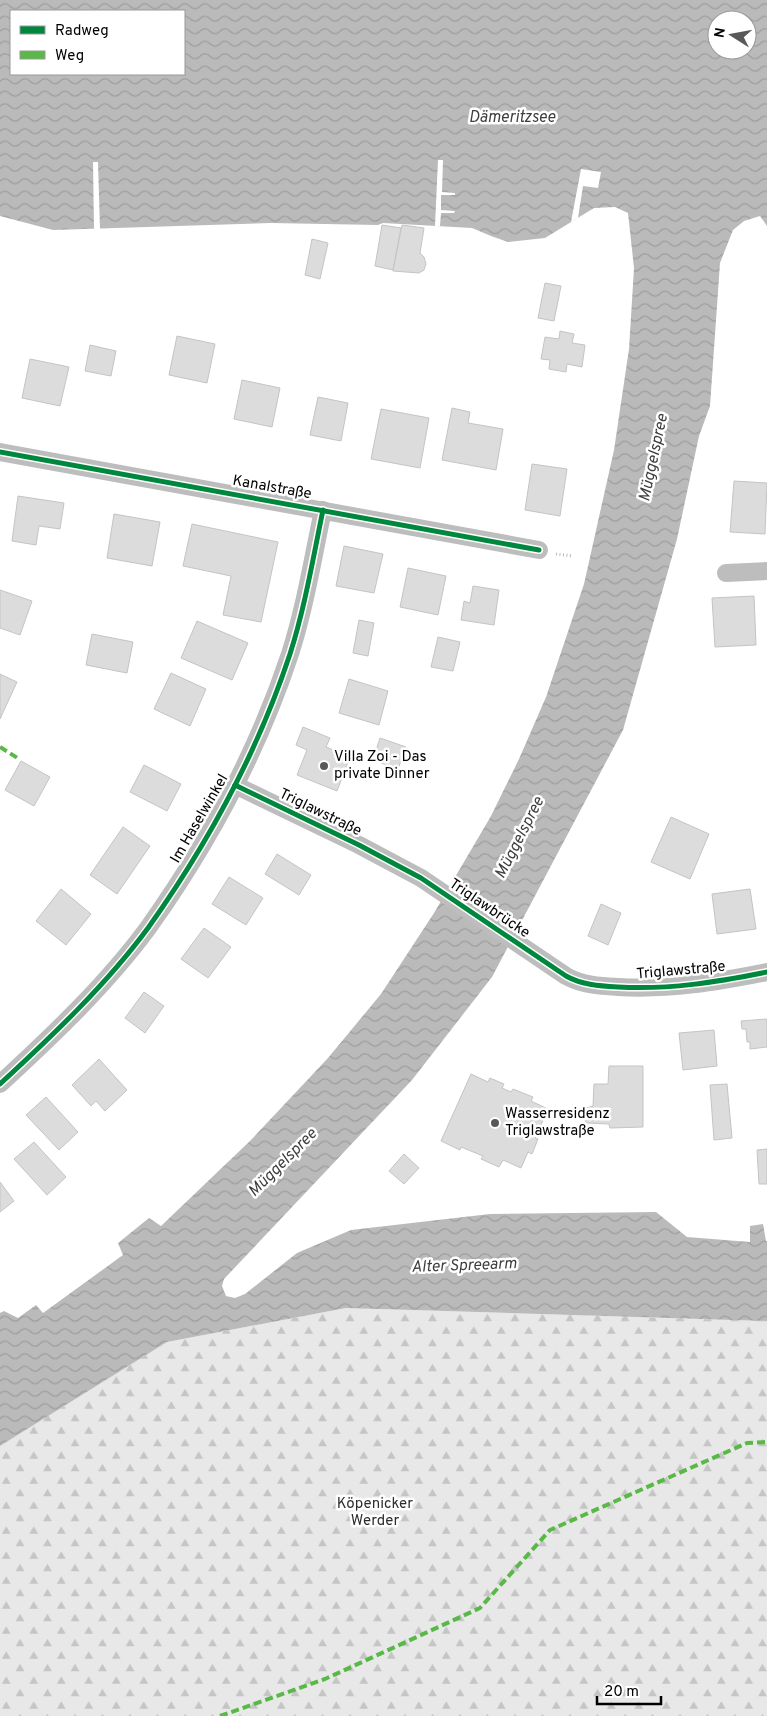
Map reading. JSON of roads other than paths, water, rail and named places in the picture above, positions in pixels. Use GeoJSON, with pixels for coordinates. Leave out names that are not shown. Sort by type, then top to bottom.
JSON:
{"type":"FeatureCollection","features":[{"type":"Feature","properties":{"kind":"street","name":"Kanalstraße"},"geometry":{"type":"LineString","coordinates":[[0,452],[539,550]]}},
{"type":"Feature","properties":{"kind":"street","name":"Im Haselwinkel"},"geometry":{"type":"LineString","coordinates":[[0,1084],[42,1045],[107,977],[147,928],[204,841],[235,785],[261,729],[289,655],[299,619],[323,510]]}},
{"type":"Feature","properties":{"kind":"street"},"geometry":{"type":"LineString","coordinates":[[726,573],[767,571]]}},
{"type":"Feature","properties":{"kind":"street","name":"Triglawstraße"},"geometry":{"type":"LineString","coordinates":[[235,785],[421,878]]}},
{"type":"Feature","properties":{"kind":"street","name":"Triglawbrücke"},"geometry":{"type":"LineString","coordinates":[[421,878],[544,961]]}},
{"type":"Feature","properties":{"kind":"street","name":"Triglawstraße"},"geometry":{"type":"LineString","coordinates":[[544,961],[576,982],[633,988],[703,984],[767,972]]}},
{"type":"Feature","properties":{"kind":"water"},"geometry":{"type":"Polygon","coordinates":[[[0,0],[767,0],[767,226],[760,216],[744,221],[733,230],[720,263],[710,406],[699,436],[677,539],[623,730],[492,977],[412,1080],[224,1279],[222,1286],[226,1296],[235,1298],[245,1294],[297,1253],[351,1230],[490,1214],[656,1212],[687,1237],[750,1242],[750,1226],[763,1224],[767,1241],[767,1321],[346,1308],[167,1342],[0,1446],[0,1313],[4,1311],[18,1318],[36,1305],[43,1313],[123,1255],[118,1243],[149,1218],[161,1226],[251,1140],[328,1058],[381,994],[434,913],[491,816],[519,759],[546,697],[584,584],[614,450],[629,349],[634,268],[628,213],[615,207],[594,208],[545,238],[508,242],[472,228],[383,223],[378,225],[271,223],[53,230],[0,216],[0,0]]]}},
{"type":"Feature","properties":{"kind":"place","name":"Villa Zoi - Das private Dinner"},"geometry":{"type":"Point","coordinates":[324,766]}},
{"type":"Feature","properties":{"kind":"place","name":"Wasserresidenz Triglawstraße"},"geometry":{"type":"Point","coordinates":[495,1123]}},
{"type":"Feature","properties":{"kind":"water label","name":"Dämeritzsee"},"geometry":{"type":"Point","coordinates":[512,118]}},
{"type":"Feature","properties":{"kind":"water label","name":"Müggelspree"},"geometry":{"type":"Point","coordinates":[654,458]}},
{"type":"Feature","properties":{"kind":"water label","name":"Müggelspree"},"geometry":{"type":"Point","coordinates":[520,838]}},
{"type":"Feature","properties":{"kind":"water label","name":"Müggelspree"},"geometry":{"type":"Point","coordinates":[283,1163]}},
{"type":"Feature","properties":{"kind":"water label","name":"Alter Spreearm"},"geometry":{"type":"Point","coordinates":[464,1266]}},
{"type":"Feature","properties":{"kind":"park label","name":"Köpenicker Werder"},"geometry":{"type":"Point","coordinates":[375,1512]}}]}
